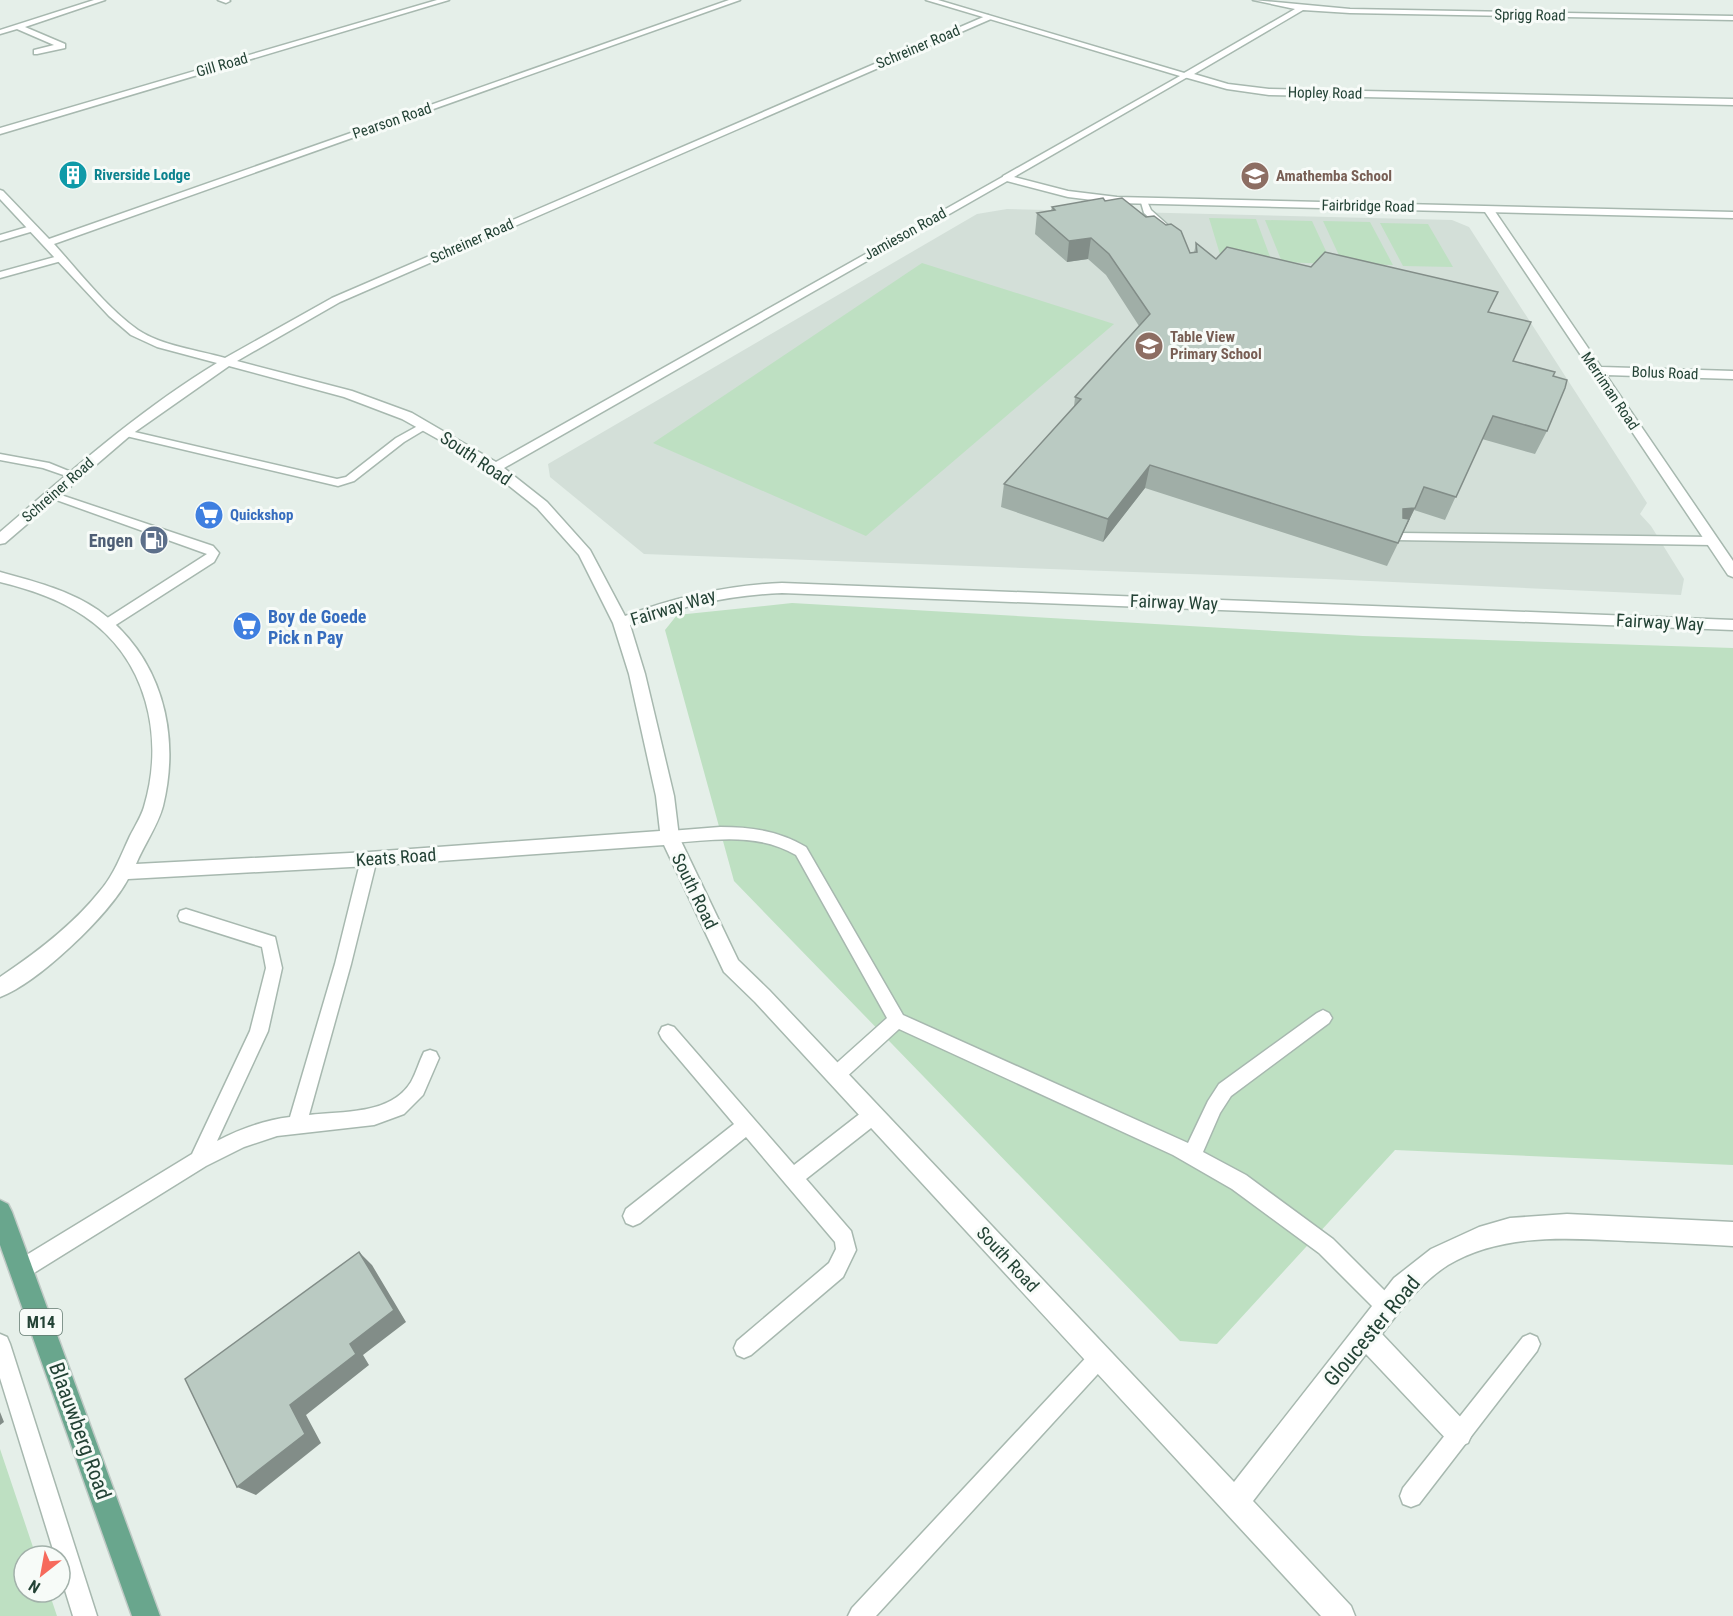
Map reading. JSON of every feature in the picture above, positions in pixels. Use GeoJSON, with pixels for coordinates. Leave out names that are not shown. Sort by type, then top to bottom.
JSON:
{"type":"FeatureCollection","features":[{"type":"Feature","properties":{"kind":"main road","name":"Blaauwberg Road"},"geometry":{"type":"LineString","coordinates":[[0,1212],[147,1616]]}},
{"type":"Feature","properties":{"kind":"street"},"geometry":{"type":"LineString","coordinates":[[0,32],[101,0]]}},
{"type":"Feature","properties":{"kind":"street","name":"Gill Road"},"geometry":{"type":"LineString","coordinates":[[0,131],[445,0]]}},
{"type":"Feature","properties":{"kind":"street","name":"Pearson Road"},"geometry":{"type":"LineString","coordinates":[[48,243],[736,0]]}},
{"type":"Feature","properties":{"kind":"street","name":"Hopley Road"},"geometry":{"type":"LineString","coordinates":[[930,0],[1227,86],[1269,92],[1733,102]]}},
{"type":"Feature","properties":{"kind":"street","name":"Sprigg Road"},"geometry":{"type":"LineString","coordinates":[[1257,0],[1304,8],[1379,12],[1733,18]]}},
{"type":"Feature","properties":{"kind":"street","name":"Jamieson Road"},"geometry":{"type":"LineString","coordinates":[[496,467],[1187,75],[1304,8],[1314,0]]}},
{"type":"Feature","properties":{"kind":"street","name":"Schreiner Road"},"geometry":{"type":"LineString","coordinates":[[0,540],[126,433],[171,398],[265,338],[336,300],[988,17]]}},
{"type":"Feature","properties":{"kind":"street"},"geometry":{"type":"LineString","coordinates":[[19,27],[62,46],[37,52]]}},
{"type":"Feature","properties":{"kind":"street","name":"Fairbridge Road"},"geometry":{"type":"LineString","coordinates":[[1006,178],[1088,197],[1143,201],[1733,215]]}},
{"type":"Feature","properties":{"kind":"street","name":"South Road"},"geometry":{"type":"LineString","coordinates":[[0,193],[113,314],[135,333],[161,344],[348,394],[407,416],[496,467],[542,505],[585,553],[621,623],[642,696],[664,796],[670,837],[731,966],[836,1075],[1341,1616]]}},
{"type":"Feature","properties":{"kind":"street","name":"Merriman Road"},"geometry":{"type":"LineString","coordinates":[[1488,209],[1733,572]]}},
{"type":"Feature","properties":{"kind":"street","name":"Bolus Road"},"geometry":{"type":"LineString","coordinates":[[1596,371],[1733,375]]}},
{"type":"Feature","properties":{"kind":"street"},"geometry":{"type":"LineString","coordinates":[[0,577],[37,587],[63,598],[106,625],[133,652],[158,707],[161,763],[152,809],[108,895],[72,933],[38,963],[0,988]]}},
{"type":"Feature","properties":{"kind":"street","name":"Fairway Way"},"geometry":{"type":"LineString","coordinates":[[621,623],[668,604],[699,596],[743,589],[782,588],[1733,625]]}},
{"type":"Feature","properties":{"kind":"street","name":"Keats Road"},"geometry":{"type":"LineString","coordinates":[[121,872],[369,859],[670,837]]}},
{"type":"Feature","properties":{"kind":"street","name":"Gloucester Road"},"geometry":{"type":"LineString","coordinates":[[1235,1502],[1403,1287],[1439,1257],[1479,1239],[1510,1230],[1567,1226],[1733,1234]]}},
{"type":"Feature","properties":{"kind":"street"},"geometry":{"type":"LineString","coordinates":[[1365,1335],[1459,1434]]}},
{"type":"Feature","properties":{"kind":"lane"},"geometry":{"type":"LineString","coordinates":[[1143,201],[1147,211],[1172,234]]}},
{"type":"Feature","properties":{"kind":"lane"},"geometry":{"type":"LineString","coordinates":[[0,238],[34,228]]}},
{"type":"Feature","properties":{"kind":"lane"},"geometry":{"type":"LineString","coordinates":[[0,276],[62,258]]}},
{"type":"Feature","properties":{"kind":"lane"},"geometry":{"type":"LineString","coordinates":[[126,433],[338,483],[350,480],[400,440],[425,425]]}},
{"type":"Feature","properties":{"kind":"lane"},"geometry":{"type":"LineString","coordinates":[[0,457],[38,464],[75,476]]}},
{"type":"Feature","properties":{"kind":"lane"},"geometry":{"type":"LineString","coordinates":[[52,495],[209,549],[213,553],[210,559],[106,625]]}},
{"type":"Feature","properties":{"kind":"lane"},"geometry":{"type":"LineString","coordinates":[[1399,537],[1712,541]]}},
{"type":"Feature","properties":{"kind":"lane"},"geometry":{"type":"LineString","coordinates":[[670,837],[759,834],[782,839],[801,851],[897,1020],[1192,1155],[1239,1182],[1326,1246],[1388,1307]]}},
{"type":"Feature","properties":{"kind":"lane"},"geometry":{"type":"LineString","coordinates":[[297,1124],[343,964],[369,859]]}},
{"type":"Feature","properties":{"kind":"lane"},"geometry":{"type":"LineString","coordinates":[[186,916],[269,942],[274,968],[259,1031],[199,1160]]}},
{"type":"Feature","properties":{"kind":"lane"},"geometry":{"type":"LineString","coordinates":[[1192,1155],[1214,1107],[1225,1090],[1323,1018]]}},
{"type":"Feature","properties":{"kind":"lane"},"geometry":{"type":"LineString","coordinates":[[836,1075],[897,1020]]}},
{"type":"Feature","properties":{"kind":"lane"},"geometry":{"type":"LineString","coordinates":[[668,1033],[844,1238],[846,1250],[836,1270],[744,1348]]}},
{"type":"Feature","properties":{"kind":"lane"},"geometry":{"type":"LineString","coordinates":[[22,1269],[199,1160],[256,1132],[297,1124],[374,1116],[398,1108],[417,1089],[430,1058]]}},
{"type":"Feature","properties":{"kind":"lane"},"geometry":{"type":"LineString","coordinates":[[793,1178],[873,1115]]}},
{"type":"Feature","properties":{"kind":"lane"},"geometry":{"type":"LineString","coordinates":[[633,1216],[747,1125]]}},
{"type":"Feature","properties":{"kind":"lane"},"geometry":{"type":"LineString","coordinates":[[0,1344],[85,1616]]}},
{"type":"Feature","properties":{"kind":"lane"},"geometry":{"type":"LineString","coordinates":[[1411,1496],[1530,1344]]}},
{"type":"Feature","properties":{"kind":"lane"},"geometry":{"type":"LineString","coordinates":[[860,1616],[1100,1357]]}},
{"type":"Feature","properties":{"kind":"shaded area","name":"Table View Primary School"},"geometry":{"type":"Polygon","coordinates":[[[1007,209],[1452,220],[1469,227],[1647,503],[1640,514],[1651,526],[1684,579],[1681,595],[1326,579],[644,554],[550,477],[548,464],[977,214],[1007,209]]]}},
{"type":"Feature","properties":{"kind":"green space"},"geometry":{"type":"Polygon","coordinates":[[[1209,218],[1256,219],[1272,262],[1222,261],[1209,218]]]}},
{"type":"Feature","properties":{"kind":"green space"},"geometry":{"type":"Polygon","coordinates":[[[1265,220],[1312,221],[1332,264],[1282,262],[1265,220]]]}},
{"type":"Feature","properties":{"kind":"green space"},"geometry":{"type":"Polygon","coordinates":[[[1323,221],[1370,222],[1393,265],[1343,264],[1323,221]]]}},
{"type":"Feature","properties":{"kind":"green space"},"geometry":{"type":"Polygon","coordinates":[[[1380,223],[1428,224],[1453,267],[1403,266],[1380,223]]]}},
{"type":"Feature","properties":{"kind":"green space"},"geometry":{"type":"Polygon","coordinates":[[[922,263],[1114,324],[866,536],[653,443],[922,263]]]}},
{"type":"Feature","properties":{"kind":"green space"},"geometry":{"type":"Polygon","coordinates":[[[792,603],[1363,636],[1733,648],[1733,1165],[1395,1150],[1217,1344],[1180,1341],[734,881],[665,630],[677,615],[792,603]]]}},
{"type":"Feature","properties":{"kind":"green space"},"geometry":{"type":"Polygon","coordinates":[[[0,1449],[32,1544],[12,1544],[12,1604],[53,1604],[57,1616],[0,1616],[0,1449]]]}},
{"type":"Feature","properties":{"kind":"building"},"geometry":{"type":"Polygon","coordinates":[[[1103,198],[1105,201],[1122,198],[1146,217],[1154,216],[1166,225],[1171,224],[1181,231],[1190,253],[1197,252],[1196,243],[1216,259],[1227,247],[1311,267],[1325,252],[1498,292],[1488,312],[1531,322],[1513,361],[1555,372],[1553,376],[1567,380],[1547,431],[1493,416],[1456,497],[1424,487],[1415,508],[1403,509],[1403,518],[1409,519],[1398,543],[1150,465],[1108,519],[1004,484],[1081,399],[1075,397],[1150,314],[1109,254],[1091,238],[1069,241],[1037,213],[1055,210],[1052,207],[1103,198]]]}},
{"type":"Feature","properties":{"kind":"building"},"geometry":{"type":"Polygon","coordinates":[[[359,1252],[394,1310],[350,1344],[356,1354],[290,1405],[305,1434],[237,1487],[185,1379],[359,1252]]]}},
{"type":"Feature","properties":{"kind":"place","name":"Riverside Lodge"},"geometry":{"type":"Point","coordinates":[73,175]}},
{"type":"Feature","properties":{"kind":"place","name":"Amathemba School"},"geometry":{"type":"Point","coordinates":[1255,176]}},
{"type":"Feature","properties":{"kind":"place","name":"Table View Primary School"},"geometry":{"type":"Point","coordinates":[1149,346]}},
{"type":"Feature","properties":{"kind":"place","name":"Quickshop"},"geometry":{"type":"Point","coordinates":[209,515]}},
{"type":"Feature","properties":{"kind":"place","name":"Engen"},"geometry":{"type":"Point","coordinates":[154,540]}},
{"type":"Feature","properties":{"kind":"place","name":"Boy de Goede Pick n Pay"},"geometry":{"type":"Point","coordinates":[247,626]}}]}
